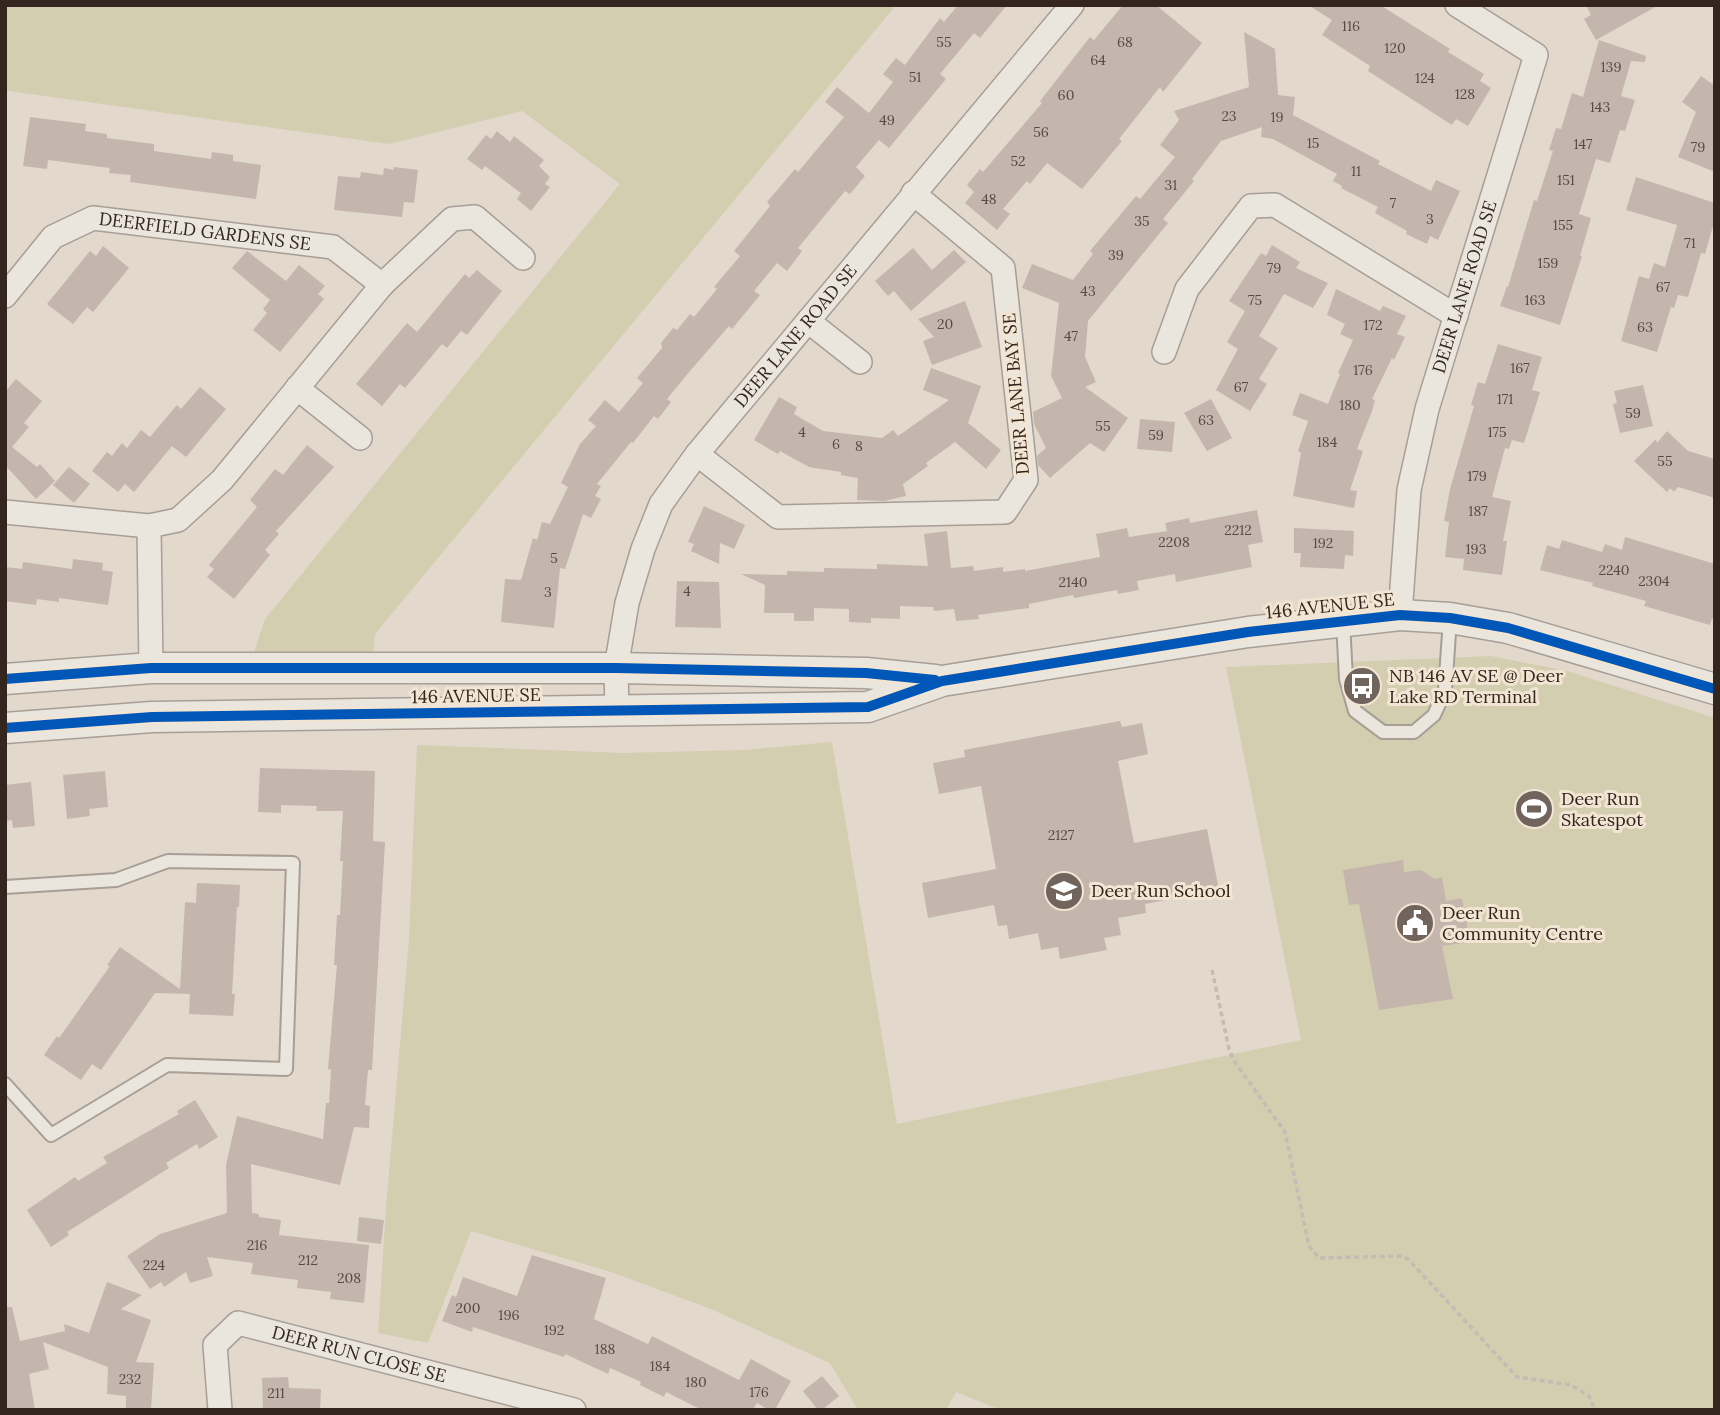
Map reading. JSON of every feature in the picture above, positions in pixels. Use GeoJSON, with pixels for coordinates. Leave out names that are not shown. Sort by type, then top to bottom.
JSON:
{"type":"FeatureCollection","features":[{"type":"Feature","properties":{"kind":"street","name":"DEER LANE ROAD SE"},"geometry":{"type":"LineString","coordinates":[[617,712],[616,668],[627,603],[661,504],[697,454],[1072,5]]}},
{"type":"Feature","properties":{"kind":"street","name":"DEER LANE ROAD SE"},"geometry":{"type":"LineString","coordinates":[[1400,615],[1409,490],[1427,410],[1536,55],[1457,5]]}},
{"type":"Feature","properties":{"kind":"street","name":"DEER LANE BAY SE"},"geometry":{"type":"LineString","coordinates":[[697,454],[778,517],[1005,512],[1026,480],[1003,268],[913,193]]}},
{"type":"Feature","properties":{"kind":"street"},"geometry":{"type":"LineString","coordinates":[[1164,352],[1187,289],[1251,206],[1275,205],[1456,316]]}},
{"type":"Feature","properties":{"kind":"street"},"geometry":{"type":"LineString","coordinates":[[5,512],[149,526],[178,520],[222,480],[382,285],[452,219],[475,217],[523,258]]}},
{"type":"Feature","properties":{"kind":"street","name":"DEERFIELD GARDENS SE"},"geometry":{"type":"LineString","coordinates":[[5,296],[53,237],[93,218],[333,247],[382,285]]}},
{"type":"Feature","properties":{"kind":"street"},"geometry":{"type":"LineString","coordinates":[[808,321],[860,362]]}},
{"type":"Feature","properties":{"kind":"street"},"geometry":{"type":"LineString","coordinates":[[298,388],[360,438]]}},
{"type":"Feature","properties":{"kind":"street"},"geometry":{"type":"LineString","coordinates":[[149,526],[150,668]]}},
{"type":"Feature","properties":{"kind":"street","name":"146 AVENUE SE"},"geometry":{"type":"LineString","coordinates":[[5,728],[152,717],[868,707],[942,681],[1248,632],[1400,615],[1450,618],[1508,628],[1715,689]]}},
{"type":"Feature","properties":{"kind":"street","name":"146 AVENUE SE"},"geometry":{"type":"LineString","coordinates":[[5,678],[150,668],[616,668],[866,673],[942,681]]}},
{"type":"Feature","properties":{"kind":"street","name":"DEER RUN CLOSE SE"},"geometry":{"type":"LineString","coordinates":[[220,1410],[215,1345],[238,1323],[574,1410]]}},
{"type":"Feature","properties":{"kind":"lane"},"geometry":{"type":"LineString","coordinates":[[1342,620],[1346,679],[1355,711],[1383,732],[1413,732],[1434,715],[1445,691],[1450,618]]}},
{"type":"Feature","properties":{"kind":"lane"},"geometry":{"type":"LineString","coordinates":[[5,887],[116,880],[168,861],[293,863],[286,1069],[167,1065],[51,1135],[5,1084]]}},
{"type":"Feature","properties":{"kind":"path"},"geometry":{"type":"LineString","coordinates":[[1212,970],[1234,1061],[1285,1132],[1309,1246],[1319,1258],[1401,1256],[1408,1259],[1517,1377],[1571,1385],[1589,1396],[1595,1410]]}},
{"type":"Feature","properties":{"kind":"shaded area"},"geometry":{"type":"Polygon","coordinates":[[[5,5],[896,5],[375,634],[373,654],[254,652],[265,619],[620,184],[522,111],[389,144],[9,91],[5,89],[5,5]]]}},
{"type":"Feature","properties":{"kind":"shaded area"},"geometry":{"type":"Polygon","coordinates":[[[1491,656],[1567,671],[1715,718],[1715,1410],[1001,1410],[956,1392],[946,1410],[858,1410],[830,1363],[711,1309],[611,1272],[471,1231],[428,1343],[378,1333],[409,939],[417,745],[623,753],[744,750],[832,742],[897,1124],[1301,1040],[1226,667],[1491,656]]]}},
{"type":"Feature","properties":{"kind":"building"},"geometry":{"type":"Polygon","coordinates":[[[958,5],[1007,5],[980,38],[974,33],[940,74],[946,79],[889,148],[879,140],[856,167],[865,176],[850,194],[845,191],[798,248],[802,251],[787,271],[777,263],[754,291],[760,295],[732,329],[729,326],[690,371],[667,399],[671,402],[658,419],[654,416],[597,484],[601,486],[595,496],[601,499],[591,518],[583,514],[565,569],[560,568],[554,628],[501,622],[505,579],[521,580],[533,538],[537,540],[542,522],[550,524],[568,487],[561,483],[580,444],[596,426],[588,420],[605,400],[619,412],[643,383],[637,378],[662,348],[661,343],[673,328],[677,330],[690,314],[694,317],[717,289],[714,287],[740,256],[734,251],[770,206],[767,202],[795,169],[798,172],[844,117],[825,102],[837,87],[869,113],[893,82],[883,74],[896,58],[905,65],[940,18],[944,22],[958,5]]]}},
{"type":"Feature","properties":{"kind":"building"},"geometry":{"type":"Polygon","coordinates":[[[1123,5],[1156,5],[1202,43],[1163,92],[1160,87],[1119,139],[1122,141],[1082,189],[1047,163],[1030,184],[1027,181],[1003,209],[1010,214],[997,230],[965,203],[974,192],[967,185],[980,169],[983,172],[1042,103],[1040,101],[1090,37],[1094,40],[1123,5]]]}},
{"type":"Feature","properties":{"kind":"building"},"geometry":{"type":"Polygon","coordinates":[[[1308,5],[1380,5],[1484,74],[1480,81],[1491,88],[1468,126],[1456,119],[1452,125],[1368,71],[1370,66],[1322,35],[1332,20],[1308,5]]]}},
{"type":"Feature","properties":{"kind":"building"},"geometry":{"type":"Polygon","coordinates":[[[1586,5],[1659,5],[1596,40],[1584,19],[1591,15],[1586,5]]]}},
{"type":"Feature","properties":{"kind":"building"},"geometry":{"type":"Polygon","coordinates":[[[1244,32],[1275,49],[1278,95],[1295,97],[1293,115],[1431,191],[1436,180],[1460,191],[1438,240],[1430,236],[1427,244],[1406,234],[1407,231],[1375,213],[1378,207],[1341,188],[1342,186],[1333,181],[1337,174],[1273,139],[1261,137],[1262,127],[1221,141],[1192,179],[1194,181],[1163,219],[1168,223],[1088,321],[1085,357],[1096,382],[1085,387],[1128,418],[1104,452],[1090,443],[1050,478],[1038,465],[1037,456],[1046,448],[1034,424],[1033,412],[1062,398],[1051,376],[1059,303],[1022,288],[1032,264],[1073,280],[1093,254],[1090,251],[1136,196],[1140,199],[1175,157],[1160,145],[1179,120],[1174,111],[1249,87],[1244,32]]]}},
{"type":"Feature","properties":{"kind":"building"},"geometry":{"type":"Polygon","coordinates":[[[1599,40],[1646,56],[1645,62],[1631,61],[1621,96],[1635,100],[1625,131],[1620,130],[1610,163],[1596,159],[1579,214],[1591,218],[1560,325],[1500,306],[1534,200],[1537,201],[1553,151],[1549,150],[1556,128],[1561,129],[1572,93],[1583,97],[1599,40]]]}},
{"type":"Feature","properties":{"kind":"building"},"geometry":{"type":"Polygon","coordinates":[[[1701,76],[1715,86],[1715,172],[1678,157],[1696,112],[1682,102],[1701,76]]]}},
{"type":"Feature","properties":{"kind":"building"},"geometry":{"type":"Polygon","coordinates":[[[30,117],[86,124],[85,131],[107,134],[107,138],[154,144],[154,151],[211,159],[212,152],[233,155],[233,161],[261,165],[256,199],[130,182],[131,175],[109,173],[110,168],[48,160],[47,169],[23,166],[30,117]]]}},
{"type":"Feature","properties":{"kind":"building"},"geometry":{"type":"Polygon","coordinates":[[[497,131],[510,142],[514,136],[544,160],[539,166],[550,177],[545,184],[550,187],[531,211],[517,199],[521,193],[485,166],[482,170],[467,159],[486,135],[491,139],[497,131]]]}},
{"type":"Feature","properties":{"kind":"building"},"geometry":{"type":"Polygon","coordinates":[[[394,167],[418,170],[414,203],[404,202],[402,217],[334,210],[338,176],[360,178],[361,172],[383,175],[384,168],[393,170],[394,167]]]}},
{"type":"Feature","properties":{"kind":"building"},"geometry":{"type":"Polygon","coordinates":[[[1636,177],[1715,203],[1715,219],[1705,254],[1701,253],[1688,297],[1678,295],[1674,308],[1671,307],[1657,352],[1621,341],[1639,276],[1649,279],[1654,263],[1665,267],[1677,225],[1626,210],[1636,177]]]}},
{"type":"Feature","properties":{"kind":"building"},"geometry":{"type":"Polygon","coordinates":[[[1272,245],[1300,262],[1296,268],[1328,283],[1313,308],[1284,294],[1259,336],[1278,348],[1259,379],[1267,384],[1250,411],[1216,390],[1238,349],[1227,342],[1245,311],[1229,301],[1261,253],[1266,256],[1272,245]]]}},
{"type":"Feature","properties":{"kind":"building"},"geometry":{"type":"Polygon","coordinates":[[[103,246],[129,268],[93,312],[87,307],[73,324],[47,304],[90,251],[96,256],[103,246]]]}},
{"type":"Feature","properties":{"kind":"building"},"geometry":{"type":"Polygon","coordinates":[[[913,248],[932,270],[954,250],[966,262],[911,311],[894,291],[888,296],[875,281],[913,248]]]}},
{"type":"Feature","properties":{"kind":"building"},"geometry":{"type":"Polygon","coordinates":[[[247,251],[286,281],[299,265],[325,286],[318,294],[324,299],[280,352],[253,330],[267,313],[263,309],[270,300],[232,268],[247,251]]]}},
{"type":"Feature","properties":{"kind":"building"},"geometry":{"type":"Polygon","coordinates":[[[477,270],[502,291],[467,335],[461,331],[447,348],[442,344],[405,388],[400,384],[382,406],[356,384],[407,323],[417,332],[465,274],[469,278],[477,270]]]}},
{"type":"Feature","properties":{"kind":"building"},"geometry":{"type":"Polygon","coordinates":[[[1336,289],[1380,311],[1383,306],[1406,316],[1397,334],[1405,337],[1372,399],[1375,400],[1372,411],[1357,449],[1363,451],[1350,490],[1357,491],[1354,508],[1293,496],[1301,453],[1298,451],[1308,421],[1292,415],[1300,393],[1328,404],[1353,340],[1340,334],[1345,324],[1327,315],[1336,289]]]}},
{"type":"Feature","properties":{"kind":"building"},"geometry":{"type":"Polygon","coordinates":[[[965,301],[982,347],[932,365],[923,341],[934,337],[918,319],[965,301]]]}},
{"type":"Feature","properties":{"kind":"building"},"geometry":{"type":"Polygon","coordinates":[[[1498,344],[1542,357],[1532,390],[1540,392],[1524,443],[1512,440],[1509,449],[1505,448],[1492,497],[1511,501],[1503,541],[1507,541],[1502,575],[1463,570],[1464,559],[1445,557],[1449,522],[1444,521],[1478,382],[1485,384],[1498,344]]]}},
{"type":"Feature","properties":{"kind":"building"},"geometry":{"type":"Polygon","coordinates":[[[931,368],[981,386],[968,423],[1001,450],[986,469],[955,442],[903,484],[906,496],[884,501],[857,500],[858,478],[841,475],[841,472],[809,467],[754,440],[779,397],[797,407],[794,414],[823,431],[882,438],[893,430],[898,436],[949,400],[923,390],[931,368]]]}},
{"type":"Feature","properties":{"kind":"building"},"geometry":{"type":"Polygon","coordinates":[[[16,379],[42,401],[24,423],[29,427],[12,447],[37,467],[40,464],[55,481],[36,499],[5,465],[5,392],[16,379]]]}},
{"type":"Feature","properties":{"kind":"building"},"geometry":{"type":"Polygon","coordinates":[[[1643,385],[1653,426],[1620,433],[1613,404],[1617,403],[1614,391],[1643,385]]]}},
{"type":"Feature","properties":{"kind":"building"},"geometry":{"type":"Polygon","coordinates":[[[200,387],[226,409],[186,457],[172,446],[134,492],[125,484],[118,492],[92,471],[107,452],[112,456],[122,443],[127,448],[141,430],[150,437],[177,405],[181,409],[200,387]]]}},
{"type":"Feature","properties":{"kind":"building"},"geometry":{"type":"Polygon","coordinates":[[[1211,399],[1232,438],[1207,451],[1184,413],[1211,399]]]}},
{"type":"Feature","properties":{"kind":"building"},"geometry":{"type":"Polygon","coordinates":[[[1140,419],[1175,422],[1172,452],[1137,449],[1140,419]]]}},
{"type":"Feature","properties":{"kind":"building"},"geometry":{"type":"Polygon","coordinates":[[[1667,431],[1688,451],[1715,459],[1715,498],[1678,487],[1674,492],[1670,488],[1667,492],[1634,461],[1656,439],[1657,443],[1667,431]]]}},
{"type":"Feature","properties":{"kind":"building"},"geometry":{"type":"Polygon","coordinates":[[[307,445],[334,467],[276,531],[279,534],[265,550],[270,555],[234,599],[207,577],[214,569],[209,565],[257,507],[250,500],[275,469],[283,475],[307,445]]]}},
{"type":"Feature","properties":{"kind":"building"},"geometry":{"type":"Polygon","coordinates":[[[69,467],[90,484],[74,503],[53,485],[69,467]]]}},
{"type":"Feature","properties":{"kind":"building"},"geometry":{"type":"Polygon","coordinates":[[[704,506],[745,525],[734,549],[720,543],[719,564],[691,551],[694,544],[688,542],[704,506]]]}},
{"type":"Feature","properties":{"kind":"building"},"geometry":{"type":"Polygon","coordinates":[[[1257,510],[1263,542],[1248,545],[1252,567],[1176,582],[1175,574],[1137,581],[1139,590],[1118,594],[1117,590],[1074,598],[1073,595],[1029,604],[1029,608],[978,615],[979,619],[956,621],[954,609],[934,611],[933,607],[900,606],[900,619],[871,618],[871,623],[849,622],[849,609],[814,608],[814,621],[794,621],[794,613],[764,613],[765,585],[741,574],[787,575],[787,571],[824,572],[824,568],[877,569],[877,564],[928,566],[924,534],[947,531],[951,568],[973,566],[974,571],[1003,567],[1003,572],[1025,571],[1100,557],[1096,534],[1127,528],[1129,537],[1167,531],[1165,523],[1189,518],[1190,523],[1257,510]]]}},
{"type":"Feature","properties":{"kind":"building"},"geometry":{"type":"Polygon","coordinates":[[[1294,528],[1354,531],[1353,556],[1345,555],[1344,569],[1300,567],[1301,553],[1294,553],[1294,528]]]}},
{"type":"Feature","properties":{"kind":"building"},"geometry":{"type":"Polygon","coordinates":[[[1625,537],[1715,564],[1715,619],[1712,618],[1710,625],[1644,606],[1646,601],[1592,586],[1593,583],[1540,570],[1547,545],[1559,549],[1562,540],[1602,552],[1605,544],[1622,550],[1625,537]]]}},
{"type":"Feature","properties":{"kind":"building"},"geometry":{"type":"Polygon","coordinates":[[[73,559],[103,563],[102,570],[113,572],[108,605],[59,598],[59,602],[37,599],[36,605],[5,601],[5,567],[22,569],[23,562],[72,569],[73,559]]]}},
{"type":"Feature","properties":{"kind":"building"},"geometry":{"type":"Polygon","coordinates":[[[677,581],[719,582],[721,628],[675,627],[677,581]]]}},
{"type":"Feature","properties":{"kind":"building"},"geometry":{"type":"Polygon","coordinates":[[[1120,721],[1122,727],[1142,723],[1148,754],[1118,761],[1134,843],[1207,829],[1219,890],[1145,904],[1146,913],[1118,918],[1121,935],[1104,938],[1107,950],[1060,959],[1058,947],[1041,950],[1038,933],[1009,939],[1007,925],[998,926],[994,905],[928,918],[922,883],[996,869],[981,786],[939,794],[933,763],[965,757],[964,750],[1120,721]]]}},
{"type":"Feature","properties":{"kind":"building"},"geometry":{"type":"Polygon","coordinates":[[[260,768],[375,771],[373,841],[385,842],[372,1070],[368,1070],[365,1105],[370,1106],[369,1128],[354,1127],[340,1185],[251,1164],[252,1213],[259,1214],[259,1217],[281,1220],[279,1235],[369,1245],[364,1303],[330,1299],[331,1292],[297,1288],[298,1280],[251,1274],[253,1263],[207,1257],[213,1276],[190,1283],[186,1272],[164,1287],[161,1282],[150,1289],[127,1256],[160,1234],[227,1213],[226,1165],[237,1116],[323,1139],[326,1103],[329,1103],[331,1070],[328,1069],[337,965],[334,965],[337,915],[340,915],[343,811],[316,811],[317,806],[281,805],[281,813],[258,812],[260,768]]]}},
{"type":"Feature","properties":{"kind":"building"},"geometry":{"type":"Polygon","coordinates":[[[105,771],[108,807],[89,809],[90,816],[67,819],[63,775],[105,771]]]}},
{"type":"Feature","properties":{"kind":"building"},"geometry":{"type":"Polygon","coordinates":[[[31,782],[35,826],[13,828],[12,820],[5,821],[5,785],[31,782]]]}},
{"type":"Feature","properties":{"kind":"building","name":"Deer Run Community Centre"},"geometry":{"type":"Polygon","coordinates":[[[1403,860],[1404,872],[1421,870],[1435,879],[1442,877],[1446,901],[1462,898],[1470,942],[1442,946],[1453,999],[1379,1010],[1359,904],[1349,905],[1343,870],[1403,860]]]}},
{"type":"Feature","properties":{"kind":"building"},"geometry":{"type":"Polygon","coordinates":[[[197,883],[240,885],[232,994],[235,994],[233,1016],[189,1014],[190,994],[155,993],[101,1070],[92,1064],[81,1080],[44,1055],[110,966],[107,965],[120,947],[180,989],[185,902],[196,903],[197,883]]]}},
{"type":"Feature","properties":{"kind":"building"},"geometry":{"type":"Polygon","coordinates":[[[195,1100],[218,1137],[199,1149],[197,1144],[166,1163],[169,1168],[67,1232],[69,1235],[51,1247],[27,1210],[75,1177],[78,1181],[107,1163],[103,1157],[179,1114],[177,1111],[195,1100]]]}},
{"type":"Feature","properties":{"kind":"building"},"geometry":{"type":"Polygon","coordinates":[[[359,1217],[384,1220],[381,1244],[357,1241],[359,1217]]]}},
{"type":"Feature","properties":{"kind":"building"},"geometry":{"type":"Polygon","coordinates":[[[532,1255],[606,1278],[594,1319],[648,1344],[652,1336],[739,1380],[751,1359],[791,1381],[775,1410],[769,1410],[757,1403],[753,1410],[702,1410],[666,1392],[664,1397],[640,1385],[641,1382],[610,1368],[608,1374],[565,1354],[564,1357],[473,1327],[472,1332],[442,1321],[452,1295],[456,1297],[463,1277],[517,1296],[532,1255]]]}},
{"type":"Feature","properties":{"kind":"building"},"geometry":{"type":"Polygon","coordinates":[[[107,1282],[142,1295],[121,1309],[151,1320],[136,1362],[154,1363],[151,1410],[126,1410],[126,1396],[107,1394],[108,1367],[43,1342],[49,1369],[29,1374],[35,1410],[5,1410],[5,1307],[12,1307],[20,1341],[65,1331],[64,1324],[89,1333],[107,1282]]]}},
{"type":"Feature","properties":{"kind":"building"},"geometry":{"type":"Polygon","coordinates":[[[822,1376],[839,1396],[822,1410],[818,1410],[803,1391],[822,1376]]]}},
{"type":"Feature","properties":{"kind":"building"},"geometry":{"type":"Polygon","coordinates":[[[288,1377],[289,1388],[321,1389],[320,1410],[263,1410],[262,1378],[288,1377]]]}},
{"type":"Feature","properties":{"kind":"cycle path"},"geometry":{"type":"LineString","coordinates":[[5,728],[152,717],[868,707],[942,681],[1248,632],[1400,615],[1450,618],[1508,628],[1715,689]]}},
{"type":"Feature","properties":{"kind":"cycle path"},"geometry":{"type":"LineString","coordinates":[[5,679],[151,668],[616,668],[866,673],[935,680]]}},
{"type":"Feature","properties":{"kind":"place","name":"NB 146 AV SE @ Deer Lake RD Terminal"},"geometry":{"type":"Point","coordinates":[1362,686]}},
{"type":"Feature","properties":{"kind":"place","name":"Deer Run Skatespot"},"geometry":{"type":"Point","coordinates":[1534,809]}},
{"type":"Feature","properties":{"kind":"place","name":"Deer Run School"},"geometry":{"type":"Point","coordinates":[1064,891]}},
{"type":"Feature","properties":{"kind":"place","name":"Deer Run Community Centre"},"geometry":{"type":"Point","coordinates":[1415,923]}}]}
